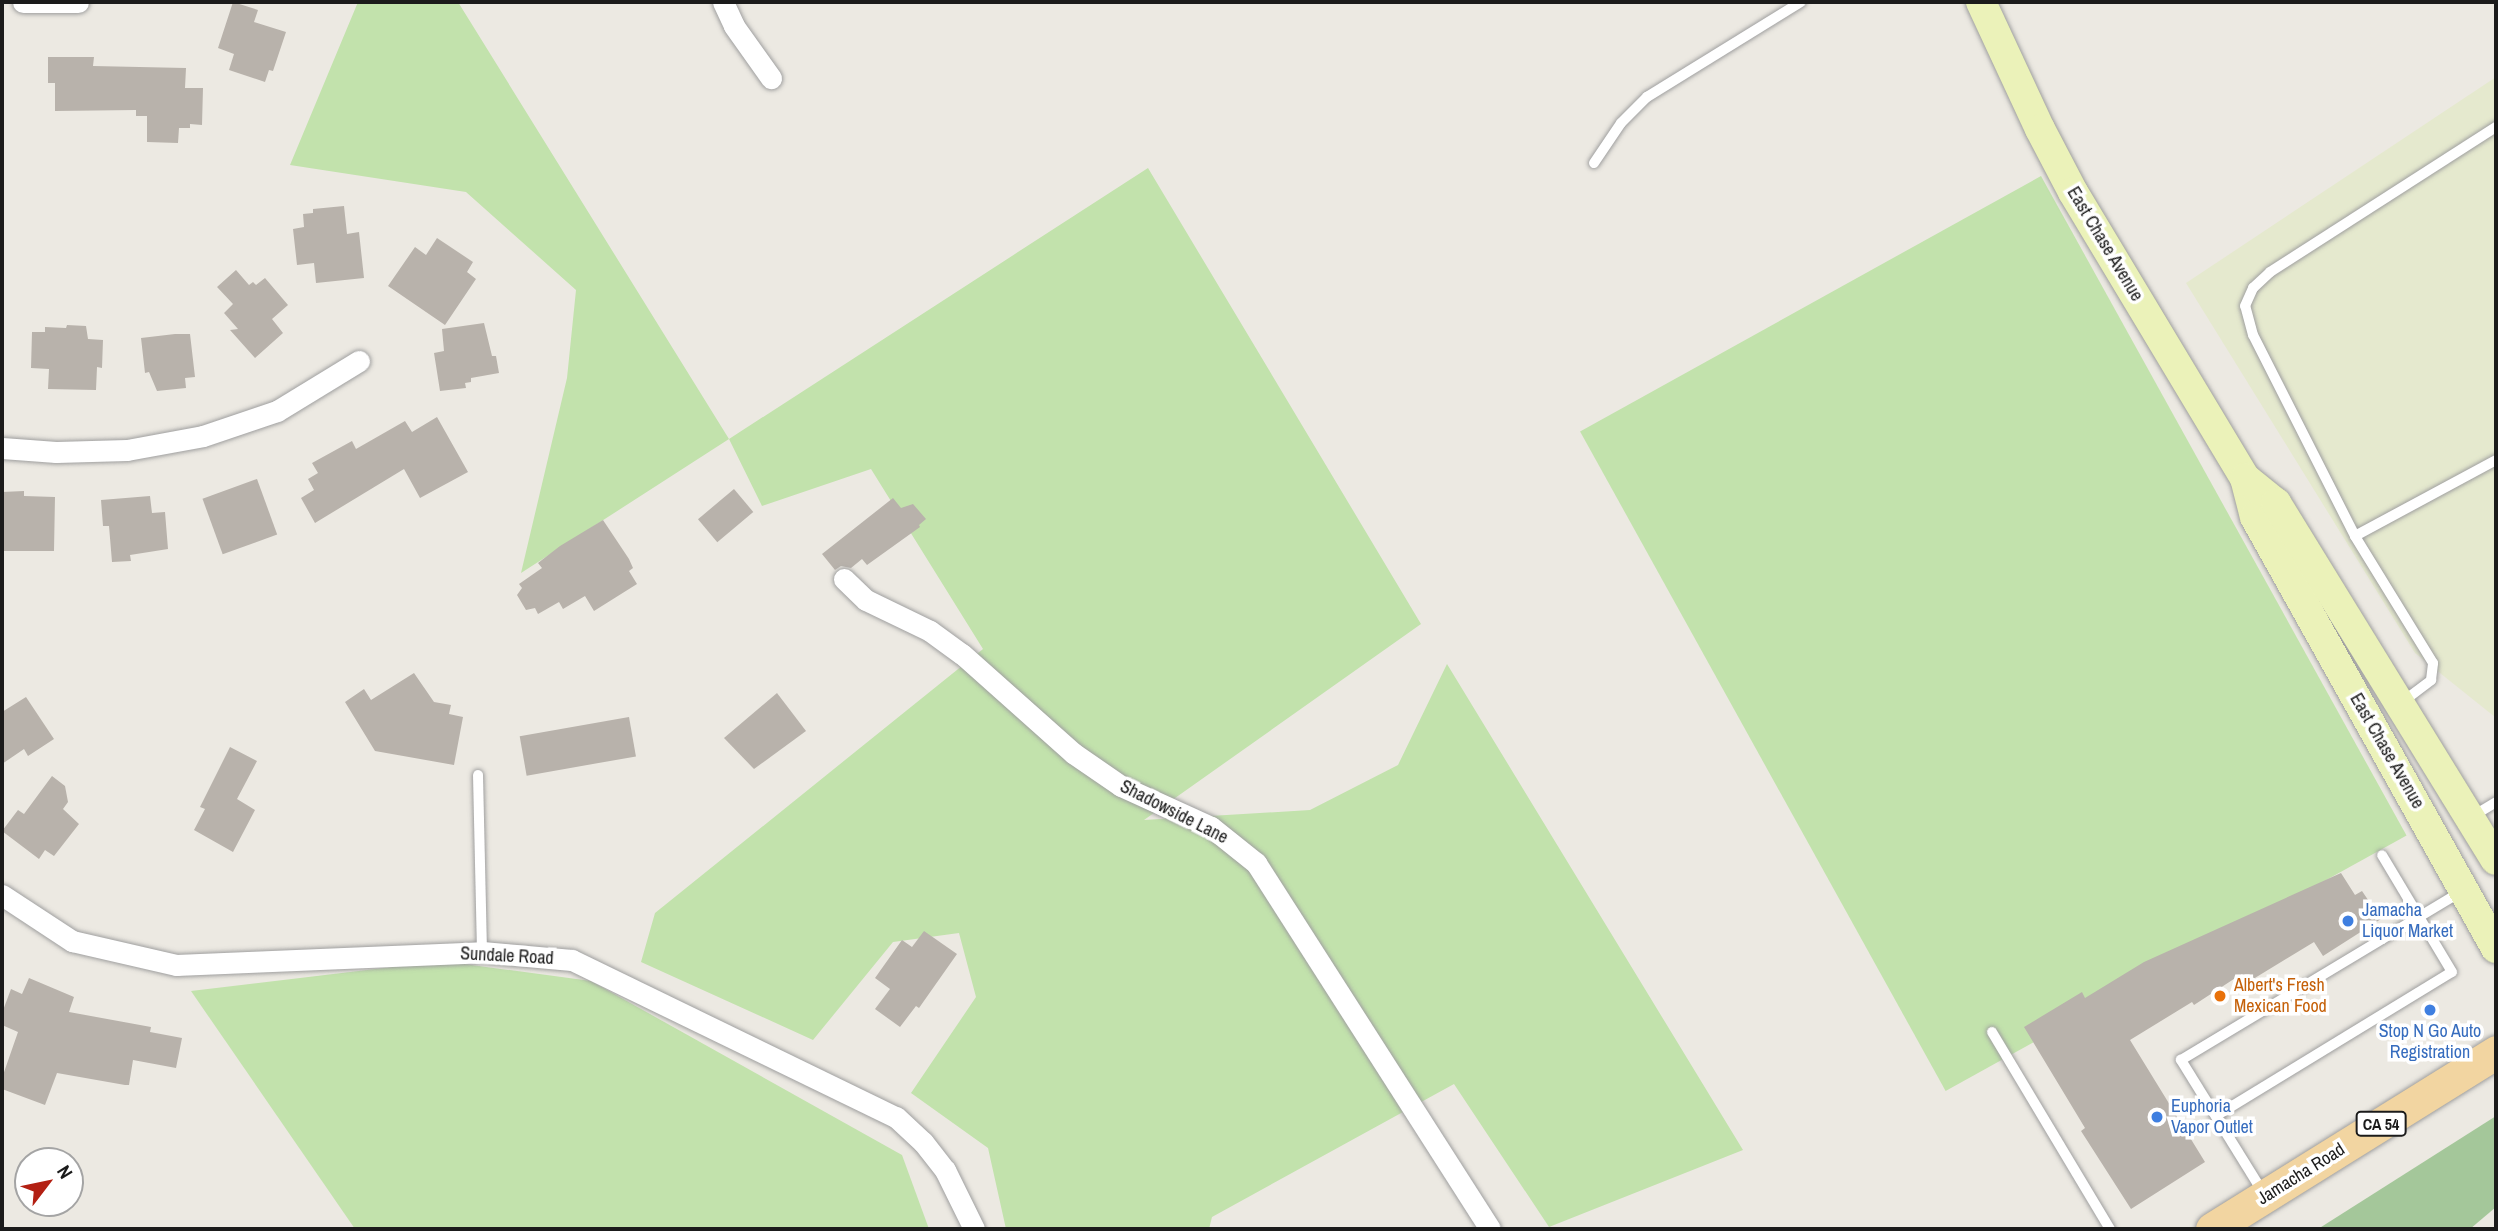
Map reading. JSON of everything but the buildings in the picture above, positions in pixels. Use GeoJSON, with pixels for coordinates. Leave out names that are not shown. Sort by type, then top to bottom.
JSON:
{"type":"FeatureCollection","features":[{"type":"Feature","properties":{"kind":"main road","name":"East Chase Avenue"},"geometry":{"type":"LineString","coordinates":[[1981,2],[2040,129],[2073,192],[2245,478],[2255,517],[2496,948]]}},
{"type":"Feature","properties":{"kind":"main road","name":"East Chase Avenue"},"geometry":{"type":"LineString","coordinates":[[2245,478],[2276,503],[2496,860]]}},
{"type":"Feature","properties":{"kind":"main road","name":"Jamacha Road"},"geometry":{"type":"LineString","coordinates":[[2212,1229],[2496,1052]]}},
{"type":"Feature","properties":{"kind":"street"},"geometry":{"type":"LineString","coordinates":[[23,2],[78,2]]}},
{"type":"Feature","properties":{"kind":"street"},"geometry":{"type":"LineString","coordinates":[[723,2],[734,26],[772,78]]}},
{"type":"Feature","properties":{"kind":"street"},"geometry":{"type":"LineString","coordinates":[[2,449],[56,452],[127,450],[204,436],[277,411],[359,361]]}},
{"type":"Feature","properties":{"kind":"street","name":"Shadowside Lane"},"geometry":{"type":"LineString","coordinates":[[844,579],[866,600],[930,631],[962,654],[1083,760],[1121,786],[1211,827],[1256,863],[1490,1229]]}},
{"type":"Feature","properties":{"kind":"street","name":"Sundale Road"},"geometry":{"type":"LineString","coordinates":[[2,895],[72,940],[176,965],[481,952],[572,960],[896,1117],[923,1143],[945,1170],[974,1229]]}},
{"type":"Feature","properties":{"kind":"lane"},"geometry":{"type":"LineString","coordinates":[[1594,163],[1621,123],[1647,97],[1801,2]]}},
{"type":"Feature","properties":{"kind":"lane"},"geometry":{"type":"LineString","coordinates":[[2401,703],[2431,680],[2432,663],[2355,536],[2253,335],[2245,306],[2253,288],[2270,272],[2496,127]]}},
{"type":"Feature","properties":{"kind":"lane"},"geometry":{"type":"LineString","coordinates":[[2355,536],[2496,460]]}},
{"type":"Feature","properties":{"kind":"lane"},"geometry":{"type":"LineString","coordinates":[[478,775],[481,952]]}},
{"type":"Feature","properties":{"kind":"lane"},"geometry":{"type":"LineString","coordinates":[[2470,817],[2496,802]]}},
{"type":"Feature","properties":{"kind":"lane"},"geometry":{"type":"LineString","coordinates":[[2216,1116],[2452,972],[2382,855]]}},
{"type":"Feature","properties":{"kind":"lane"},"geometry":{"type":"LineString","coordinates":[[2265,1196],[2181,1060],[2464,890]]}},
{"type":"Feature","properties":{"kind":"lane"},"geometry":{"type":"LineString","coordinates":[[1992,1032],[2110,1229]]}},
{"type":"Feature","properties":{"kind":"green space"},"geometry":{"type":"Polygon","coordinates":[[[358,2],[458,2],[729,439],[521,573],[567,378],[576,290],[466,192],[290,165],[358,2]]]}},
{"type":"Feature","properties":{"kind":"green space"},"geometry":{"type":"Polygon","coordinates":[[[2496,77],[2495,717],[2415,653],[2186,283],[2496,77]]]}},
{"type":"Feature","properties":{"kind":"green space"},"geometry":{"type":"Polygon","coordinates":[[[1148,168],[1421,624],[1144,820],[1310,810],[1398,765],[1447,664],[1743,1150],[1549,1227],[1454,1084],[1212,1217],[1209,1229],[1006,1229],[988,1148],[911,1093],[976,997],[959,933],[893,942],[813,1040],[641,962],[655,913],[983,649],[871,469],[762,506],[729,439],[1148,168]]]}},
{"type":"Feature","properties":{"kind":"green space"},"geometry":{"type":"Polygon","coordinates":[[[2041,176],[2407,835],[1946,1091],[1580,431],[2041,176]]]}},
{"type":"Feature","properties":{"kind":"green space"},"geometry":{"type":"Polygon","coordinates":[[[442,961],[591,981],[902,1155],[929,1229],[355,1229],[191,991],[442,961]]]}},
{"type":"Feature","properties":{"kind":"green space"},"geometry":{"type":"Polygon","coordinates":[[[2496,1116],[2496,1207],[2470,1229],[2318,1229],[2496,1116]]]}},
{"type":"Feature","properties":{"kind":"place","name":"Jamacha Liquor Market"},"geometry":{"type":"Point","coordinates":[2348,921]}},
{"type":"Feature","properties":{"kind":"place","name":"Albert's Fresh Mexican Food"},"geometry":{"type":"Point","coordinates":[2220,996]}},
{"type":"Feature","properties":{"kind":"place","name":"Stop N Go Auto Registration"},"geometry":{"type":"Point","coordinates":[2430,1010]}},
{"type":"Feature","properties":{"kind":"place","name":"Euphoria Vapor Outlet"},"geometry":{"type":"Point","coordinates":[2157,1117]}}]}
